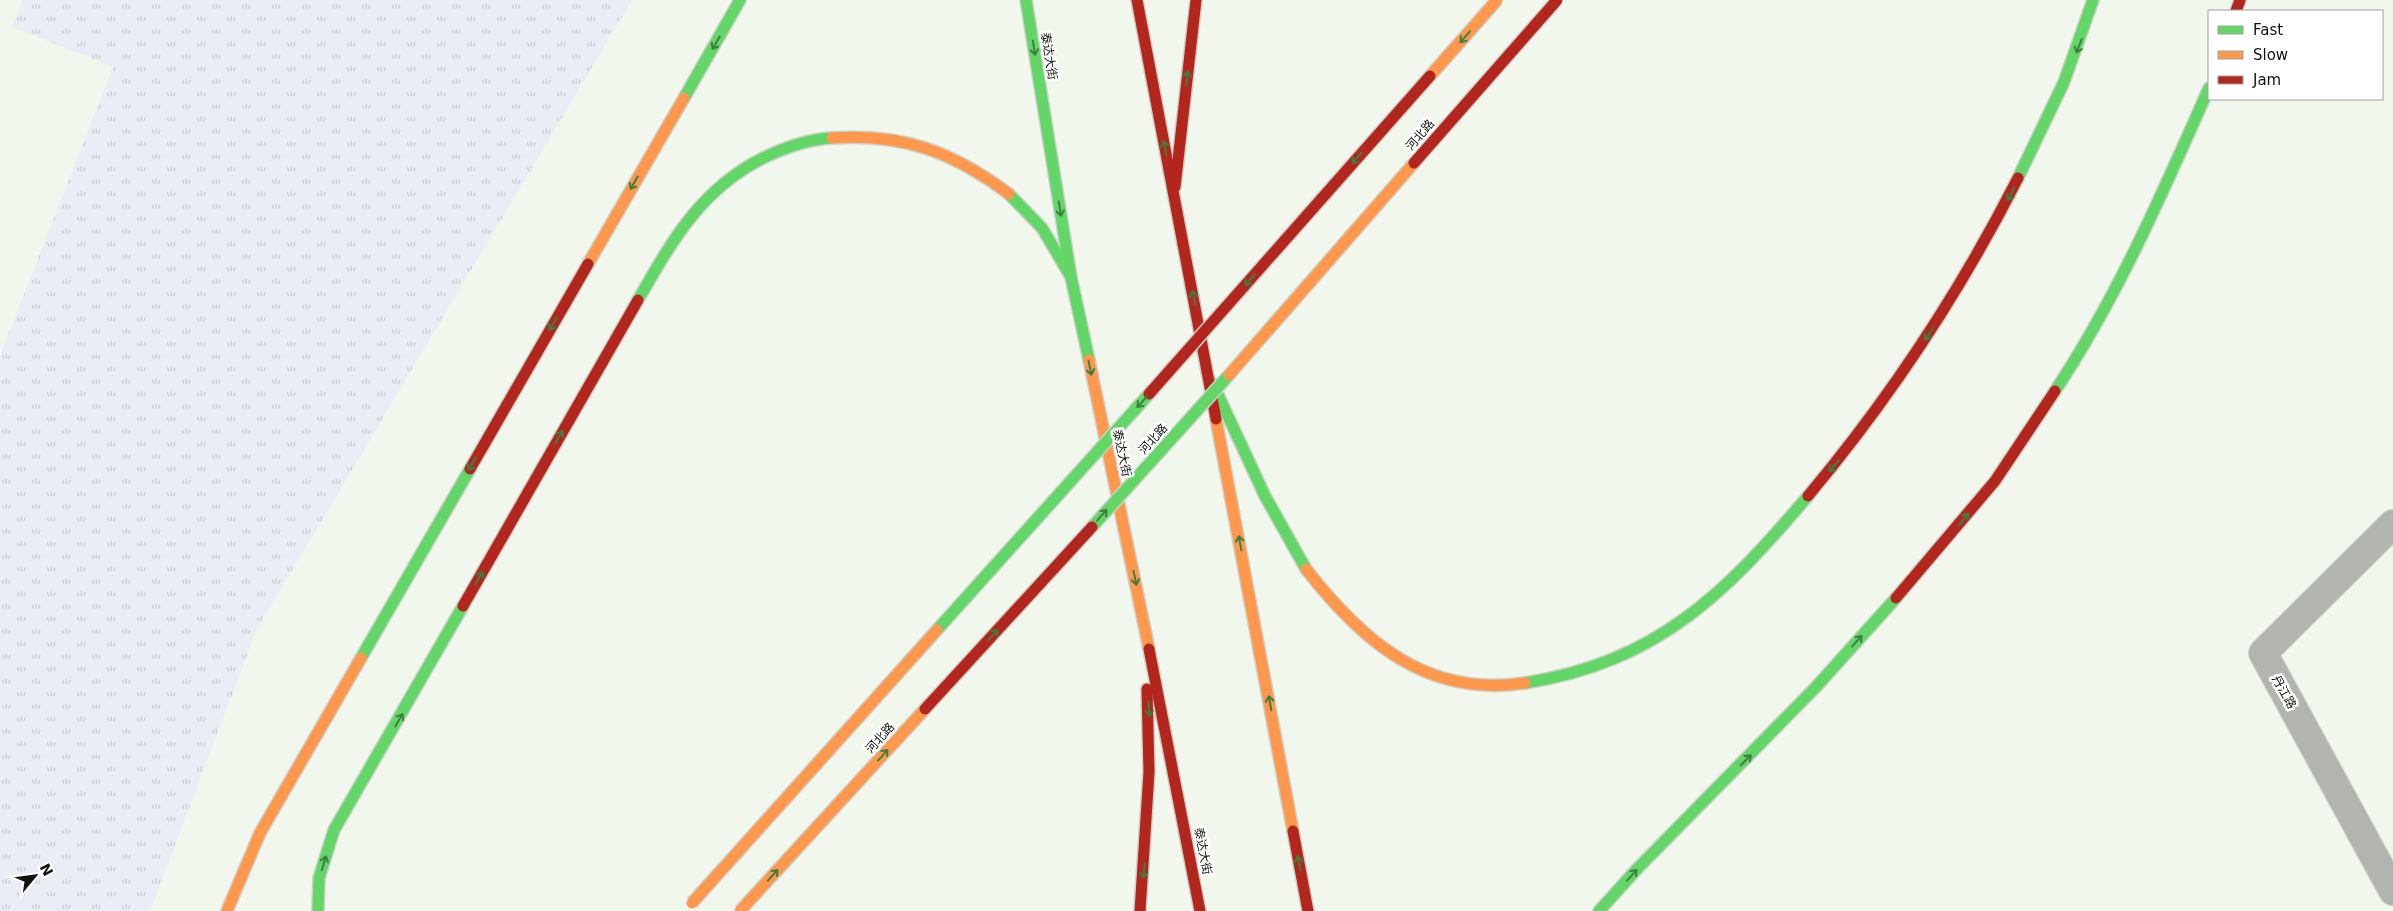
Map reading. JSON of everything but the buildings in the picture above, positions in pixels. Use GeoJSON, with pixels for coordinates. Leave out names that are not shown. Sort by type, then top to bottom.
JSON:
{"type":"FeatureCollection","features":[{"type":"Feature","properties":{"kind":"main road"},"geometry":{"type":"LineString","coordinates":[[227,911],[260,833],[740,0]]}},
{"type":"Feature","properties":{"kind":"main road","name":"泰达大街"},"geometry":{"type":"LineString","coordinates":[[1026,0],[1071,277],[1141,608],[1200,911]]}},
{"type":"Feature","properties":{"kind":"main road"},"geometry":{"type":"LineString","coordinates":[[1137,0],[1308,911]]}},
{"type":"Feature","properties":{"kind":"main road"},"geometry":{"type":"LineString","coordinates":[[1174,196],[1196,0]]}},
{"type":"Feature","properties":{"kind":"main road"},"geometry":{"type":"LineString","coordinates":[[689,907],[1139,405],[1497,0]]}},
{"type":"Feature","properties":{"kind":"main road","name":"河北路"},"geometry":{"type":"LineString","coordinates":[[740,911],[1187,423],[1557,0]]}},
{"type":"Feature","properties":{"kind":"main road"},"geometry":{"type":"LineString","coordinates":[[1208,373],[1284,532],[1310,573],[1346,618],[1378,645],[1420,672],[1460,684],[1507,686],[1588,669],[1631,652],[1678,625],[1709,600],[1748,563],[1846,453],[1900,378],[1948,305],[1998,220],[2070,70],[2093,0]]}},
{"type":"Feature","properties":{"kind":"main road"},"geometry":{"type":"LineString","coordinates":[[1599,911],[1638,868],[1816,687],[1935,554],[1995,481],[2059,386],[2110,301],[2155,210],[2208,90]]}},
{"type":"Feature","properties":{"kind":"main road"},"geometry":{"type":"LineString","coordinates":[[318,911],[319,878],[334,830],[670,242],[695,210],[718,187],[741,170],[767,156],[808,142],[838,136],[902,139],[940,150],[974,169],[1010,195],[1042,228],[1071,277]]}},
{"type":"Feature","properties":{"kind":"main road"},"geometry":{"type":"LineString","coordinates":[[1140,911],[1146,847],[1151,736],[1141,608]]}},
{"type":"Feature","properties":{"kind":"street","name":"丹江路"},"geometry":{"type":"LineString","coordinates":[[2393,524],[2263,653],[2393,891]]}},
{"type":"Feature","properties":{"kind":"green space"},"geometry":{"type":"Polygon","coordinates":[[[22,0],[632,0],[257,629],[150,911],[0,911],[0,356],[113,67],[12,27],[22,0]]]}},
{"type":"Feature","properties":{"kind":"traffic: fast"},"geometry":{"type":"LineString","coordinates":[[684,98],[740,0]]}},
{"type":"Feature","properties":{"kind":"traffic: fast"},"geometry":{"type":"LineString","coordinates":[[1026,0],[1071,277],[1089,360]]}},
{"type":"Feature","properties":{"kind":"traffic: fast"},"geometry":{"type":"LineString","coordinates":[[2018,178],[2064,82],[2093,0]]}},
{"type":"Feature","properties":{"kind":"traffic: fast"},"geometry":{"type":"LineString","coordinates":[[2055,391],[2078,355],[2119,281],[2157,205],[2208,90]]}},
{"type":"Feature","properties":{"kind":"traffic: fast"},"geometry":{"type":"LineString","coordinates":[[638,300],[676,238],[705,201],[722,185],[741,171],[771,154],[805,142],[832,138]]}},
{"type":"Feature","properties":{"kind":"traffic: fast"},"geometry":{"type":"LineString","coordinates":[[1009,194],[1042,228],[1071,277]]}},
{"type":"Feature","properties":{"kind":"traffic: fast"},"geometry":{"type":"LineString","coordinates":[[1092,527],[1229,375]]}},
{"type":"Feature","properties":{"kind":"traffic: fast"},"geometry":{"type":"LineString","coordinates":[[1213,384],[1265,496],[1306,569]]}},
{"type":"Feature","properties":{"kind":"traffic: fast"},"geometry":{"type":"LineString","coordinates":[[937,630],[1149,394]]}},
{"type":"Feature","properties":{"kind":"traffic: fast"},"geometry":{"type":"LineString","coordinates":[[361,658],[470,469]]}},
{"type":"Feature","properties":{"kind":"traffic: fast"},"geometry":{"type":"LineString","coordinates":[[1525,683],[1572,673],[1613,659],[1650,641],[1684,619],[1747,564],[1808,496]]}},
{"type":"Feature","properties":{"kind":"traffic: fast"},"geometry":{"type":"LineString","coordinates":[[1599,911],[1638,868],[1816,687],[1896,598]]}},
{"type":"Feature","properties":{"kind":"traffic: fast"},"geometry":{"type":"LineString","coordinates":[[318,911],[319,878],[334,830],[463,606]]}},
{"type":"Feature","properties":{"kind":"traffic: slow"},"geometry":{"type":"LineString","coordinates":[[1430,76],[1497,0]]}},
{"type":"Feature","properties":{"kind":"traffic: slow"},"geometry":{"type":"LineString","coordinates":[[588,264],[684,98]]}},
{"type":"Feature","properties":{"kind":"traffic: slow"},"geometry":{"type":"LineString","coordinates":[[832,138],[858,137],[882,139],[926,148],[968,167],[1009,194]]}},
{"type":"Feature","properties":{"kind":"traffic: slow"},"geometry":{"type":"LineString","coordinates":[[1229,375],[1414,163]]}},
{"type":"Feature","properties":{"kind":"traffic: slow"},"geometry":{"type":"LineString","coordinates":[[1089,360],[1149,649]]}},
{"type":"Feature","properties":{"kind":"traffic: slow"},"geometry":{"type":"LineString","coordinates":[[1216,419],[1293,831]]}},
{"type":"Feature","properties":{"kind":"traffic: slow"},"geometry":{"type":"LineString","coordinates":[[1306,569],[1350,619],[1374,641],[1400,659],[1427,673],[1457,682],[1490,685],[1525,683]]}},
{"type":"Feature","properties":{"kind":"traffic: slow"},"geometry":{"type":"LineString","coordinates":[[692,903],[937,630]]}},
{"type":"Feature","properties":{"kind":"traffic: slow"},"geometry":{"type":"LineString","coordinates":[[227,911],[260,833],[361,658]]}},
{"type":"Feature","properties":{"kind":"traffic: slow"},"geometry":{"type":"LineString","coordinates":[[740,911],[925,709]]}},
{"type":"Feature","properties":{"kind":"traffic: jam"},"geometry":{"type":"LineString","coordinates":[[1137,0],[1216,419]]}},
{"type":"Feature","properties":{"kind":"traffic: jam"},"geometry":{"type":"LineString","coordinates":[[1175,187],[1196,0]]}},
{"type":"Feature","properties":{"kind":"traffic: jam"},"geometry":{"type":"LineString","coordinates":[[1414,163],[1557,0]]}},
{"type":"Feature","properties":{"kind":"traffic: jam"},"geometry":{"type":"LineString","coordinates":[[2236,10],[2240,0]]}},
{"type":"Feature","properties":{"kind":"traffic: jam"},"geometry":{"type":"LineString","coordinates":[[1149,394],[1430,76]]}},
{"type":"Feature","properties":{"kind":"traffic: jam"},"geometry":{"type":"LineString","coordinates":[[1808,496],[1867,421],[1922,343],[1972,262],[2018,178]]}},
{"type":"Feature","properties":{"kind":"traffic: jam"},"geometry":{"type":"LineString","coordinates":[[470,469],[588,264]]}},
{"type":"Feature","properties":{"kind":"traffic: jam"},"geometry":{"type":"LineString","coordinates":[[463,606],[638,300]]}},
{"type":"Feature","properties":{"kind":"traffic: jam"},"geometry":{"type":"LineString","coordinates":[[1896,598],[1995,481],[2055,391]]}},
{"type":"Feature","properties":{"kind":"traffic: jam"},"geometry":{"type":"LineString","coordinates":[[925,709],[1092,527]]}},
{"type":"Feature","properties":{"kind":"traffic: jam"},"geometry":{"type":"LineString","coordinates":[[1149,649],[1200,911]]}},
{"type":"Feature","properties":{"kind":"traffic: jam"},"geometry":{"type":"LineString","coordinates":[[1140,911],[1149,772],[1147,689]]}},
{"type":"Feature","properties":{"kind":"traffic: jam"},"geometry":{"type":"LineString","coordinates":[[1293,831],[1308,911]]}}]}
